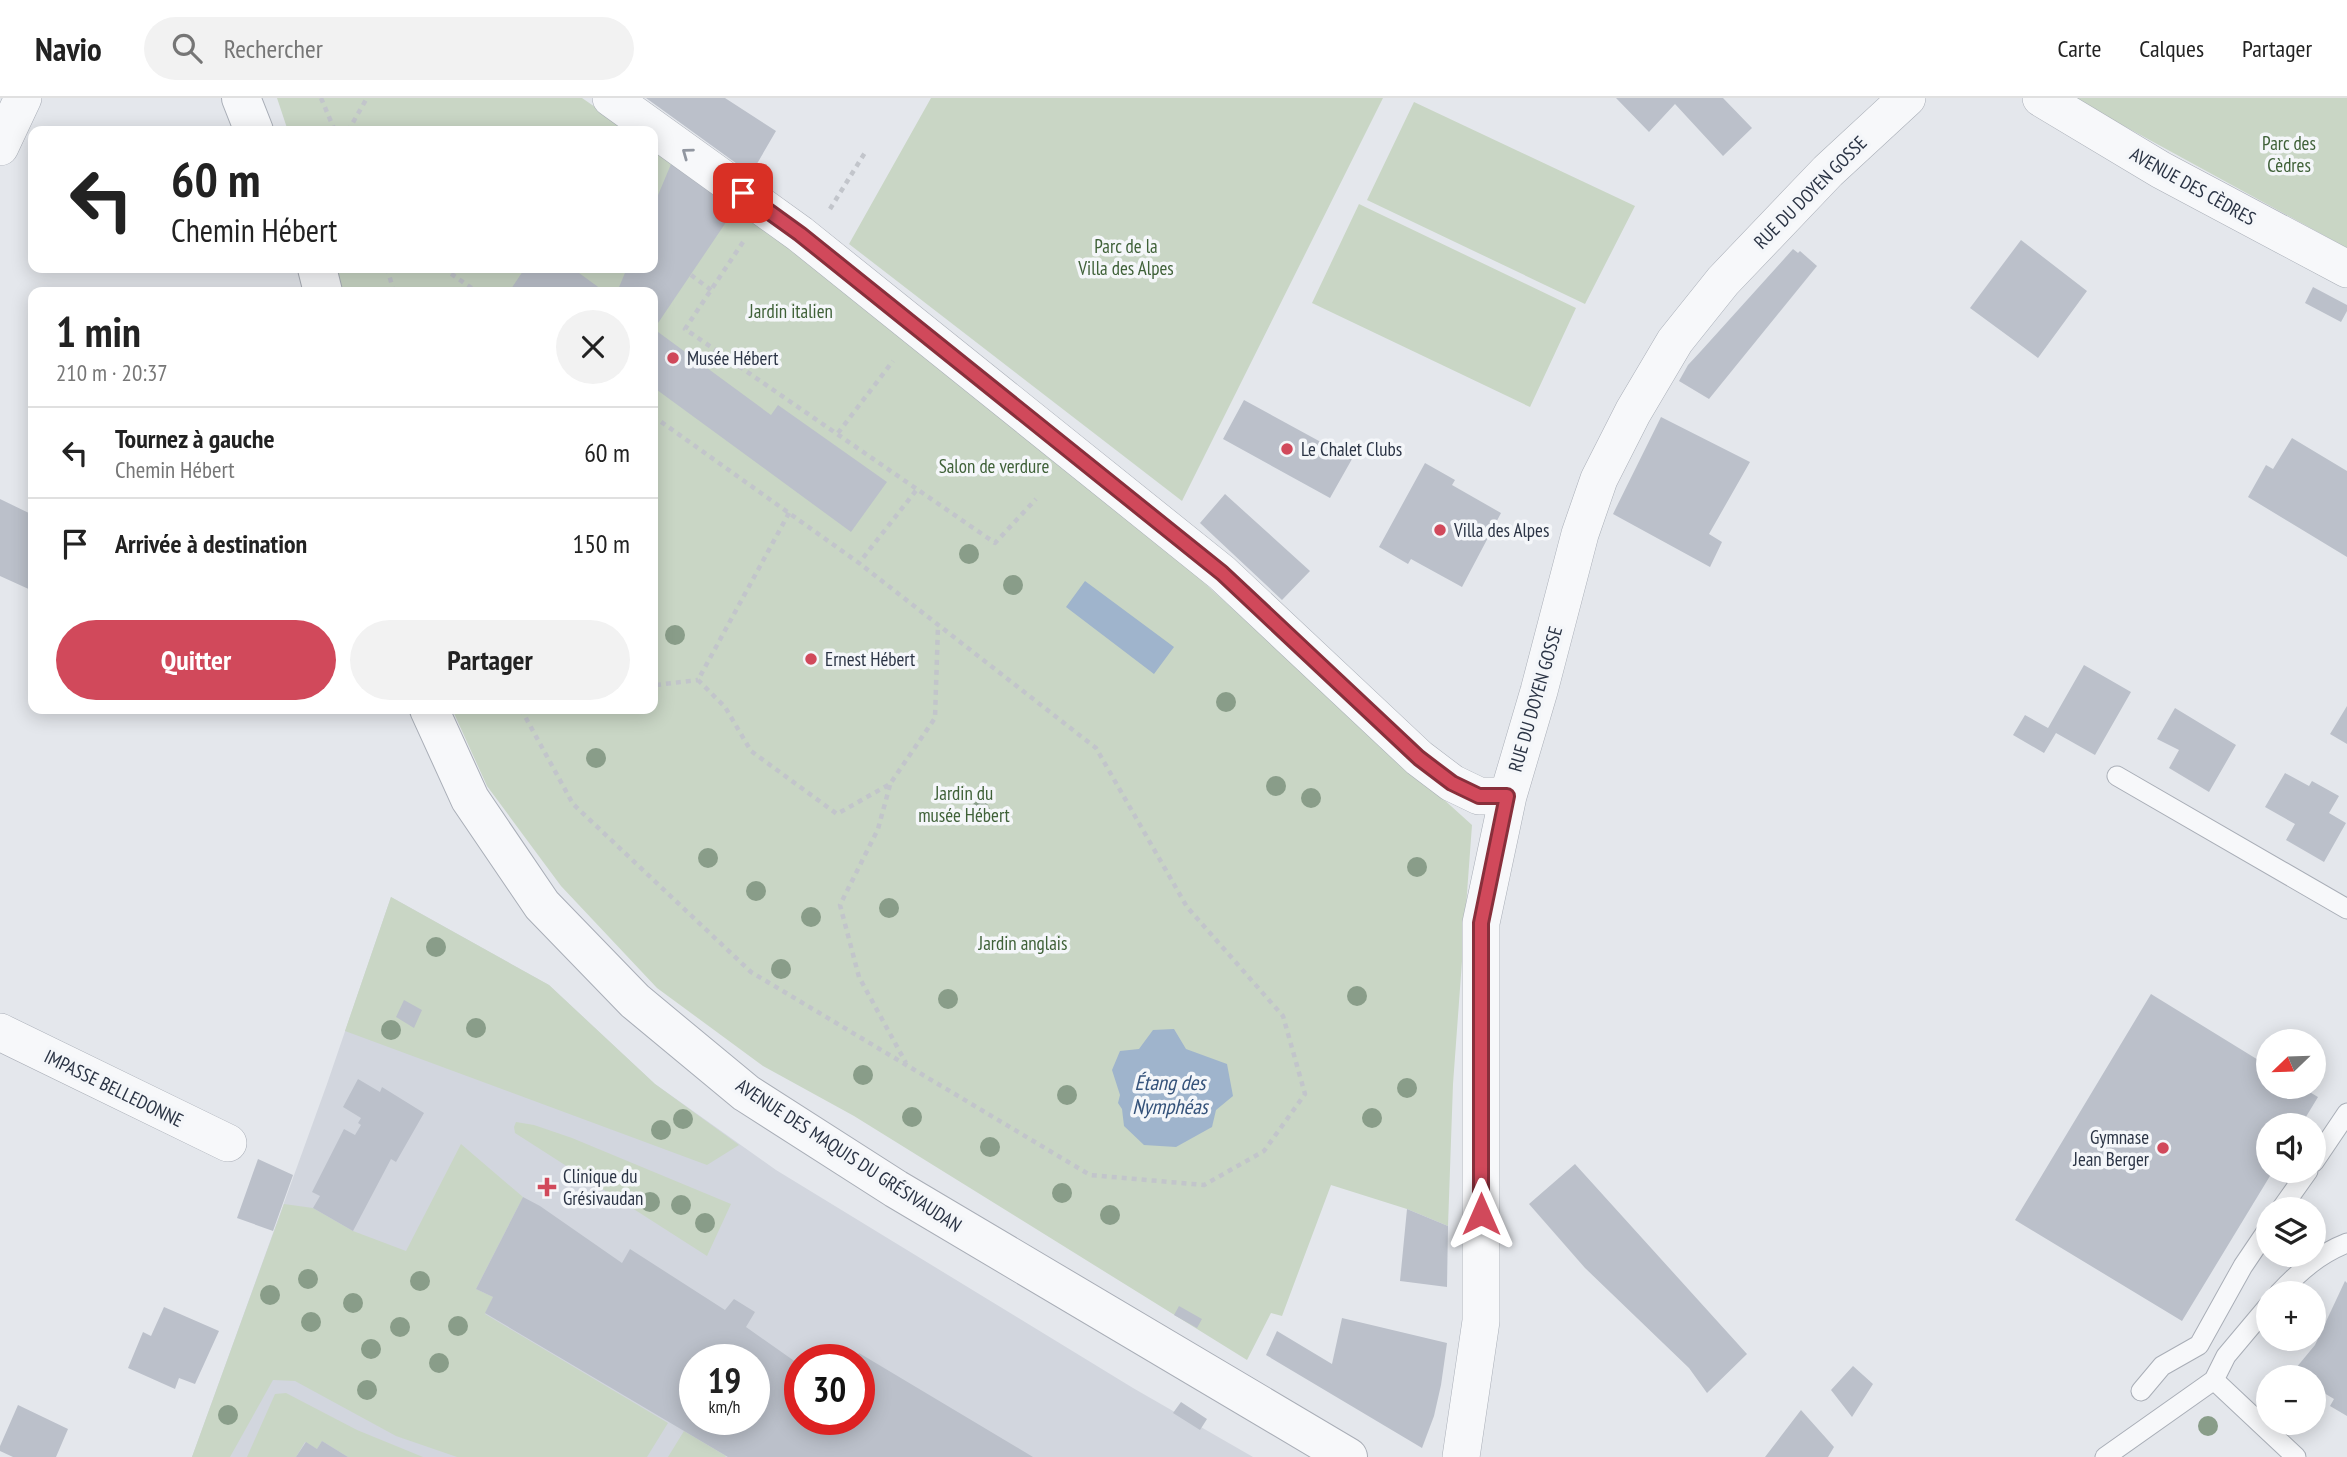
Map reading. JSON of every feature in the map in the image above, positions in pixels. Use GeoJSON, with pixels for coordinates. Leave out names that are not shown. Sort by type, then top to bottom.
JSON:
{"type":"FeatureCollection","features":[{"type":"Feature","properties":{"kind":"street"},"geometry":{"type":"LineString","coordinates":[[0,147],[23,98]]}},
{"type":"Feature","properties":{"kind":"street"},"geometry":{"type":"LineString","coordinates":[[241,98],[252,126]]}},
{"type":"Feature","properties":{"kind":"street"},"geometry":{"type":"LineString","coordinates":[[267,98],[277,126]]}},
{"type":"Feature","properties":{"kind":"street"},"geometry":{"type":"LineString","coordinates":[[611,98],[650,126]]}},
{"type":"Feature","properties":{"kind":"street","name":"RUE DU DOYEN GOSSE"},"geometry":{"type":"LineString","coordinates":[[1461,1457],[1481,1321],[1481,923],[1507,796],[1539,691],[1580,534],[1600,479],[1633,412],[1675,341],[1723,281],[1828,171],[1907,98]]}},
{"type":"Feature","properties":{"kind":"street","name":"AVENUE DES CÈDRES"},"geometry":{"type":"LineString","coordinates":[[2041,98],[2161,170],[2347,269]]}},
{"type":"Feature","properties":{"kind":"street"},"geometry":{"type":"LineString","coordinates":[[658,132],[800,234],[1222,573],[1419,758],[1452,783],[1479,796],[1507,796]]}},
{"type":"Feature","properties":{"kind":"street","name":"AVENUE DES MAQUIS DU GRÉSIVAUDAN"},"geometry":{"type":"LineString","coordinates":[[431,714],[470,799],[542,905],[635,1001],[746,1093],[896,1189],[1348,1457]]}},
{"type":"Feature","properties":{"kind":"street","name":"IMPASSE BELLEDONNE"},"geometry":{"type":"LineString","coordinates":[[0,1032],[228,1143]]}},
{"type":"Feature","properties":{"kind":"lane"},"geometry":{"type":"LineString","coordinates":[[2118,776],[2347,909]]}},
{"type":"Feature","properties":{"kind":"lane"},"geometry":{"type":"LineString","coordinates":[[2326,1144],[2347,1113]]}},
{"type":"Feature","properties":{"kind":"lane"},"geometry":{"type":"LineString","coordinates":[[2291,1281],[2304,1267],[2329,1250],[2347,1243]]}},
{"type":"Feature","properties":{"kind":"lane"},"geometry":{"type":"LineString","coordinates":[[2141,1391],[2162,1366],[2199,1345],[2256,1247]]}},
{"type":"Feature","properties":{"kind":"lane"},"geometry":{"type":"LineString","coordinates":[[2105,1457],[2214,1380],[2226,1356],[2256,1320]]}},
{"type":"Feature","properties":{"kind":"lane"},"geometry":{"type":"LineString","coordinates":[[2214,1380],[2296,1457]]}},
{"type":"Feature","properties":{"kind":"path"},"geometry":{"type":"LineString","coordinates":[[321,98],[333,126]]}},
{"type":"Feature","properties":{"kind":"path"},"geometry":{"type":"LineString","coordinates":[[351,126],[367,98]]}},
{"type":"Feature","properties":{"kind":"path"},"geometry":{"type":"LineString","coordinates":[[824,217],[866,150]]}},
{"type":"Feature","properties":{"kind":"path"},"geometry":{"type":"LineString","coordinates":[[765,209],[685,328],[996,543],[1036,499]]}},
{"type":"Feature","properties":{"kind":"path"},"geometry":{"type":"LineString","coordinates":[[450,273],[470,287]]}},
{"type":"Feature","properties":{"kind":"path"},"geometry":{"type":"LineString","coordinates":[[691,275],[711,290]]}},
{"type":"Feature","properties":{"kind":"path"},"geometry":{"type":"LineString","coordinates":[[838,433],[893,361]]}},
{"type":"Feature","properties":{"kind":"path"},"geometry":{"type":"LineString","coordinates":[[524,714],[573,804],[751,972],[1090,1175],[1204,1185],[1264,1151],[1305,1094],[1283,1016],[1187,907],[1096,748],[859,563],[658,420]]}},
{"type":"Feature","properties":{"kind":"path"},"geometry":{"type":"LineString","coordinates":[[859,563],[918,488]]}},
{"type":"Feature","properties":{"kind":"path"},"geometry":{"type":"LineString","coordinates":[[698,680],[789,513]]}},
{"type":"Feature","properties":{"kind":"path"},"geometry":{"type":"LineString","coordinates":[[908,1065],[859,977],[840,905],[878,829],[890,784],[934,718],[938,625]]}},
{"type":"Feature","properties":{"kind":"path"},"geometry":{"type":"LineString","coordinates":[[658,685],[698,680]]}},
{"type":"Feature","properties":{"kind":"path"},"geometry":{"type":"LineString","coordinates":[[698,680],[725,707],[751,751],[837,814],[890,784]]}},
{"type":"Feature","properties":{"kind":"shaded area","name":"Clinique du Grésivaudan"},"geometry":{"type":"Polygon","coordinates":[[[391,897],[549,985],[655,1084],[776,1170],[1133,1388],[1253,1457],[192,1457],[327,1084],[391,897]]]}},
{"type":"Feature","properties":{"kind":"green space"},"geometry":{"type":"Polygon","coordinates":[[[277,98],[582,98],[623,126],[286,126],[277,98]]]}},
{"type":"Feature","properties":{"kind":"green space","name":"Parc de la Villa des Alpes"},"geometry":{"type":"Polygon","coordinates":[[[931,98],[1383,98],[1182,501],[849,244],[931,98]]]}},
{"type":"Feature","properties":{"kind":"green space","name":"Parc des Cèdres"},"geometry":{"type":"Polygon","coordinates":[[[2073,98],[2347,98],[2347,248],[2073,98]]]}},
{"type":"Feature","properties":{"kind":"green space"},"geometry":{"type":"Polygon","coordinates":[[[1414,102],[1635,206],[1585,304],[1367,200],[1414,102]]]}},
{"type":"Feature","properties":{"kind":"green space","name":"Jardin du musée Hébert"},"geometry":{"type":"Polygon","coordinates":[[[658,150],[749,213],[1097,486],[1472,825],[1453,1084],[1448,1226],[1407,1209],[1331,1185],[1282,1316],[1271,1313],[1247,1360],[854,1116],[763,1066],[657,988],[561,886],[487,786],[454,714],[658,714],[658,287],[336,287],[332,273],[658,273],[658,150]]]}},
{"type":"Feature","properties":{"kind":"green space"},"geometry":{"type":"Polygon","coordinates":[[[1359,204],[1576,308],[1530,407],[1312,303],[1359,204]]]}},
{"type":"Feature","properties":{"kind":"green space"},"geometry":{"type":"Polygon","coordinates":[[[391,897],[549,985],[655,1084],[739,1145],[707,1165],[345,1031],[391,897]]]}},
{"type":"Feature","properties":{"kind":"green space"},"geometry":{"type":"Polygon","coordinates":[[[516,1122],[572,1138],[731,1204],[707,1256],[515,1133],[516,1122]]]}},
{"type":"Feature","properties":{"kind":"green space"},"geometry":{"type":"Polygon","coordinates":[[[461,1144],[523,1197],[476,1289],[493,1297],[485,1314],[668,1423],[647,1457],[457,1457],[396,1436],[295,1381],[273,1380],[230,1457],[192,1457],[284,1204],[313,1208],[353,1231],[406,1251],[461,1144]]]}},
{"type":"Feature","properties":{"kind":"green space"},"geometry":{"type":"Polygon","coordinates":[[[286,1393],[357,1430],[423,1457],[348,1457],[322,1441],[317,1449],[305,1442],[296,1457],[247,1457],[275,1394],[286,1393]]]}},
{"type":"Feature","properties":{"kind":"green space"},"geometry":{"type":"Polygon","coordinates":[[[682,1435],[691,1435],[726,1456],[725,1457],[668,1457],[682,1435]]]}},
{"type":"Feature","properties":{"kind":"water"},"geometry":{"type":"Polygon","coordinates":[[[1085,581],[1174,647],[1154,674],[1066,607],[1085,581]]]}},
{"type":"Feature","properties":{"kind":"water","name":"Étang des Nymphéas"},"geometry":{"type":"Polygon","coordinates":[[[1174,1029],[1186,1049],[1227,1064],[1233,1096],[1216,1110],[1212,1127],[1176,1147],[1144,1145],[1124,1126],[1122,1109],[1118,1103],[1120,1095],[1112,1070],[1120,1051],[1139,1049],[1153,1030],[1174,1029]]]}},
{"type":"Feature","properties":{"kind":"building"},"geometry":{"type":"Polygon","coordinates":[[[646,98],[725,98],[776,131],[751,174],[646,98]]]}},
{"type":"Feature","properties":{"kind":"building"},"geometry":{"type":"Polygon","coordinates":[[[1616,98],[1723,98],[1752,128],[1723,156],[1675,104],[1649,132],[1616,98]]]}},
{"type":"Feature","properties":{"kind":"building","name":"Musée Hébert"},"geometry":{"type":"Polygon","coordinates":[[[674,157],[737,206],[658,323],[658,287],[619,287],[625,273],[658,273],[658,195],[674,157]]]}},
{"type":"Feature","properties":{"kind":"building"},"geometry":{"type":"Polygon","coordinates":[[[2021,240],[2087,291],[2038,358],[1970,308],[2021,240]]]}},
{"type":"Feature","properties":{"kind":"building"},"geometry":{"type":"Polygon","coordinates":[[[1793,249],[1798,253],[1800,251],[1817,266],[1709,399],[1679,381],[1688,365],[1793,249]]]}},
{"type":"Feature","properties":{"kind":"building"},"geometry":{"type":"Polygon","coordinates":[[[522,273],[579,273],[598,287],[512,287],[522,273]]]}},
{"type":"Feature","properties":{"kind":"building"},"geometry":{"type":"Polygon","coordinates":[[[2313,287],[2347,305],[2341,322],[2305,303],[2313,287]]]}},
{"type":"Feature","properties":{"kind":"building","name":"Musée Hébert"},"geometry":{"type":"Polygon","coordinates":[[[658,332],[771,415],[778,405],[887,482],[851,532],[658,391],[658,332]]]}},
{"type":"Feature","properties":{"kind":"building","name":"Le Chalet Clubs"},"geometry":{"type":"Polygon","coordinates":[[[1244,400],[1352,459],[1330,498],[1223,439],[1244,400]]]}},
{"type":"Feature","properties":{"kind":"building"},"geometry":{"type":"Polygon","coordinates":[[[1661,417],[1750,462],[1709,534],[1722,542],[1710,567],[1613,514],[1661,417]]]}},
{"type":"Feature","properties":{"kind":"building"},"geometry":{"type":"Polygon","coordinates":[[[2292,438],[2347,471],[2347,557],[2248,497],[2266,465],[2273,469],[2292,438]]]}},
{"type":"Feature","properties":{"kind":"building","name":"Villa des Alpes"},"geometry":{"type":"Polygon","coordinates":[[[1425,463],[1455,480],[1452,485],[1501,513],[1462,587],[1411,559],[1408,564],[1379,547],[1425,463]]]}},
{"type":"Feature","properties":{"kind":"building"},"geometry":{"type":"Polygon","coordinates":[[[1225,494],[1310,571],[1282,600],[1200,523],[1225,494]]]}},
{"type":"Feature","properties":{"kind":"building"},"geometry":{"type":"Polygon","coordinates":[[[0,499],[28,513],[28,589],[0,576],[0,499]]]}},
{"type":"Feature","properties":{"kind":"building"},"geometry":{"type":"Polygon","coordinates":[[[2084,665],[2131,692],[2095,755],[2056,733],[2044,753],[2013,735],[2025,715],[2048,728],[2084,665]]]}},
{"type":"Feature","properties":{"kind":"building"},"geometry":{"type":"Polygon","coordinates":[[[2347,706],[2347,744],[2330,734],[2347,706]]]}},
{"type":"Feature","properties":{"kind":"building"},"geometry":{"type":"Polygon","coordinates":[[[2175,708],[2236,745],[2209,792],[2169,768],[2179,750],[2157,739],[2175,708]]]}},
{"type":"Feature","properties":{"kind":"building"},"geometry":{"type":"Polygon","coordinates":[[[2285,773],[2309,786],[2312,781],[2339,796],[2329,813],[2346,823],[2324,862],[2286,840],[2295,824],[2265,807],[2285,773]]]}},
{"type":"Feature","properties":{"kind":"building","name":"Gymnase Jean Berger"},"geometry":{"type":"Polygon","coordinates":[[[2151,994],[2256,1059],[2256,1099],[2317,1099],[2308,1113],[2256,1113],[2256,1183],[2266,1183],[2182,1321],[2015,1220],[2151,994]]]}},
{"type":"Feature","properties":{"kind":"building"},"geometry":{"type":"Polygon","coordinates":[[[404,1000],[422,1010],[414,1028],[396,1017],[404,1000]]]}},
{"type":"Feature","properties":{"kind":"building"},"geometry":{"type":"Polygon","coordinates":[[[358,1079],[380,1092],[382,1087],[424,1113],[396,1162],[391,1159],[353,1231],[313,1208],[320,1196],[312,1192],[344,1129],[355,1135],[361,1125],[358,1123],[361,1118],[343,1107],[358,1079]]]}},
{"type":"Feature","properties":{"kind":"building"},"geometry":{"type":"Polygon","coordinates":[[[258,1159],[293,1175],[273,1231],[237,1218],[258,1159]]]}},
{"type":"Feature","properties":{"kind":"building"},"geometry":{"type":"Polygon","coordinates":[[[1575,1164],[1747,1354],[1707,1393],[1689,1368],[1585,1268],[1529,1204],[1575,1164]]]}},
{"type":"Feature","properties":{"kind":"building","name":"Clinique du Grésivaudan"},"geometry":{"type":"Polygon","coordinates":[[[523,1197],[622,1263],[630,1249],[725,1310],[734,1299],[755,1312],[746,1327],[784,1354],[784,1435],[875,1435],[875,1363],[1033,1457],[728,1457],[691,1435],[770,1435],[770,1344],[679,1344],[679,1428],[485,1313],[493,1297],[476,1289],[523,1197]]]}},
{"type":"Feature","properties":{"kind":"building"},"geometry":{"type":"Polygon","coordinates":[[[1407,1209],[1448,1226],[1447,1287],[1400,1281],[1407,1209]]]}},
{"type":"Feature","properties":{"kind":"building"},"geometry":{"type":"Polygon","coordinates":[[[2345,1281],[2347,1416],[2330,1406],[2334,1399],[2326,1394],[2326,1365],[2298,1365],[2310,1351],[2326,1351],[2326,1322],[2345,1281]]]}},
{"type":"Feature","properties":{"kind":"building"},"geometry":{"type":"Polygon","coordinates":[[[1179,1306],[1202,1319],[1197,1328],[1174,1315],[1179,1306]]]}},
{"type":"Feature","properties":{"kind":"building"},"geometry":{"type":"Polygon","coordinates":[[[164,1307],[219,1331],[195,1384],[179,1378],[175,1389],[128,1368],[143,1332],[151,1336],[164,1307]]]}},
{"type":"Feature","properties":{"kind":"building"},"geometry":{"type":"Polygon","coordinates":[[[1342,1318],[1447,1343],[1434,1416],[1422,1448],[1266,1355],[1277,1331],[1332,1364],[1342,1318]]]}},
{"type":"Feature","properties":{"kind":"building"},"geometry":{"type":"Polygon","coordinates":[[[1853,1366],[1873,1384],[1852,1417],[1831,1390],[1853,1366]]]}},
{"type":"Feature","properties":{"kind":"building"},"geometry":{"type":"Polygon","coordinates":[[[1181,1402],[1207,1419],[1200,1430],[1173,1413],[1181,1402]]]}},
{"type":"Feature","properties":{"kind":"building"},"geometry":{"type":"Polygon","coordinates":[[[18,1405],[68,1429],[56,1457],[13,1457],[0,1451],[18,1405]]]}},
{"type":"Feature","properties":{"kind":"building"},"geometry":{"type":"Polygon","coordinates":[[[1801,1410],[1834,1447],[1828,1457],[1765,1457],[1801,1410]]]}},
{"type":"Feature","properties":{"kind":"building"},"geometry":{"type":"Polygon","coordinates":[[[322,1441],[348,1457],[296,1457],[306,1442],[317,1449],[322,1441]]]}},
{"type":"Feature","properties":{"kind":"place","name":"Musée Hébert"},"geometry":{"type":"Point","coordinates":[673,358]}},
{"type":"Feature","properties":{"kind":"place","name":"Le Chalet Clubs"},"geometry":{"type":"Point","coordinates":[1287,449]}},
{"type":"Feature","properties":{"kind":"place","name":"Villa des Alpes"},"geometry":{"type":"Point","coordinates":[1440,530]}},
{"type":"Feature","properties":{"kind":"place","name":"Ernest Hébert"},"geometry":{"type":"Point","coordinates":[811,659]}},
{"type":"Feature","properties":{"kind":"place","name":"Gymnase Jean Berger"},"geometry":{"type":"Point","coordinates":[2163,1148]}},
{"type":"Feature","properties":{"kind":"place","name":"Clinique du Grésivaudan"},"geometry":{"type":"Point","coordinates":[547,1187]}},
{"type":"Feature","properties":{"kind":"route"},"geometry":{"type":"LineString","coordinates":[[743,193],[800,234],[1222,573],[1419,758],[1452,783],[1479,796],[1507,796],[1481,923],[1481,1214]]}},
{"type":"Feature","properties":{"kind":"park label","name":"Jardin italien"},"geometry":{"type":"Point","coordinates":[791,311]}},
{"type":"Feature","properties":{"kind":"park label","name":"Salon de verdure"},"geometry":{"type":"Point","coordinates":[994,466]}},
{"type":"Feature","properties":{"kind":"park label","name":"Jardin anglais"},"geometry":{"type":"Point","coordinates":[1023,943]}}]}
